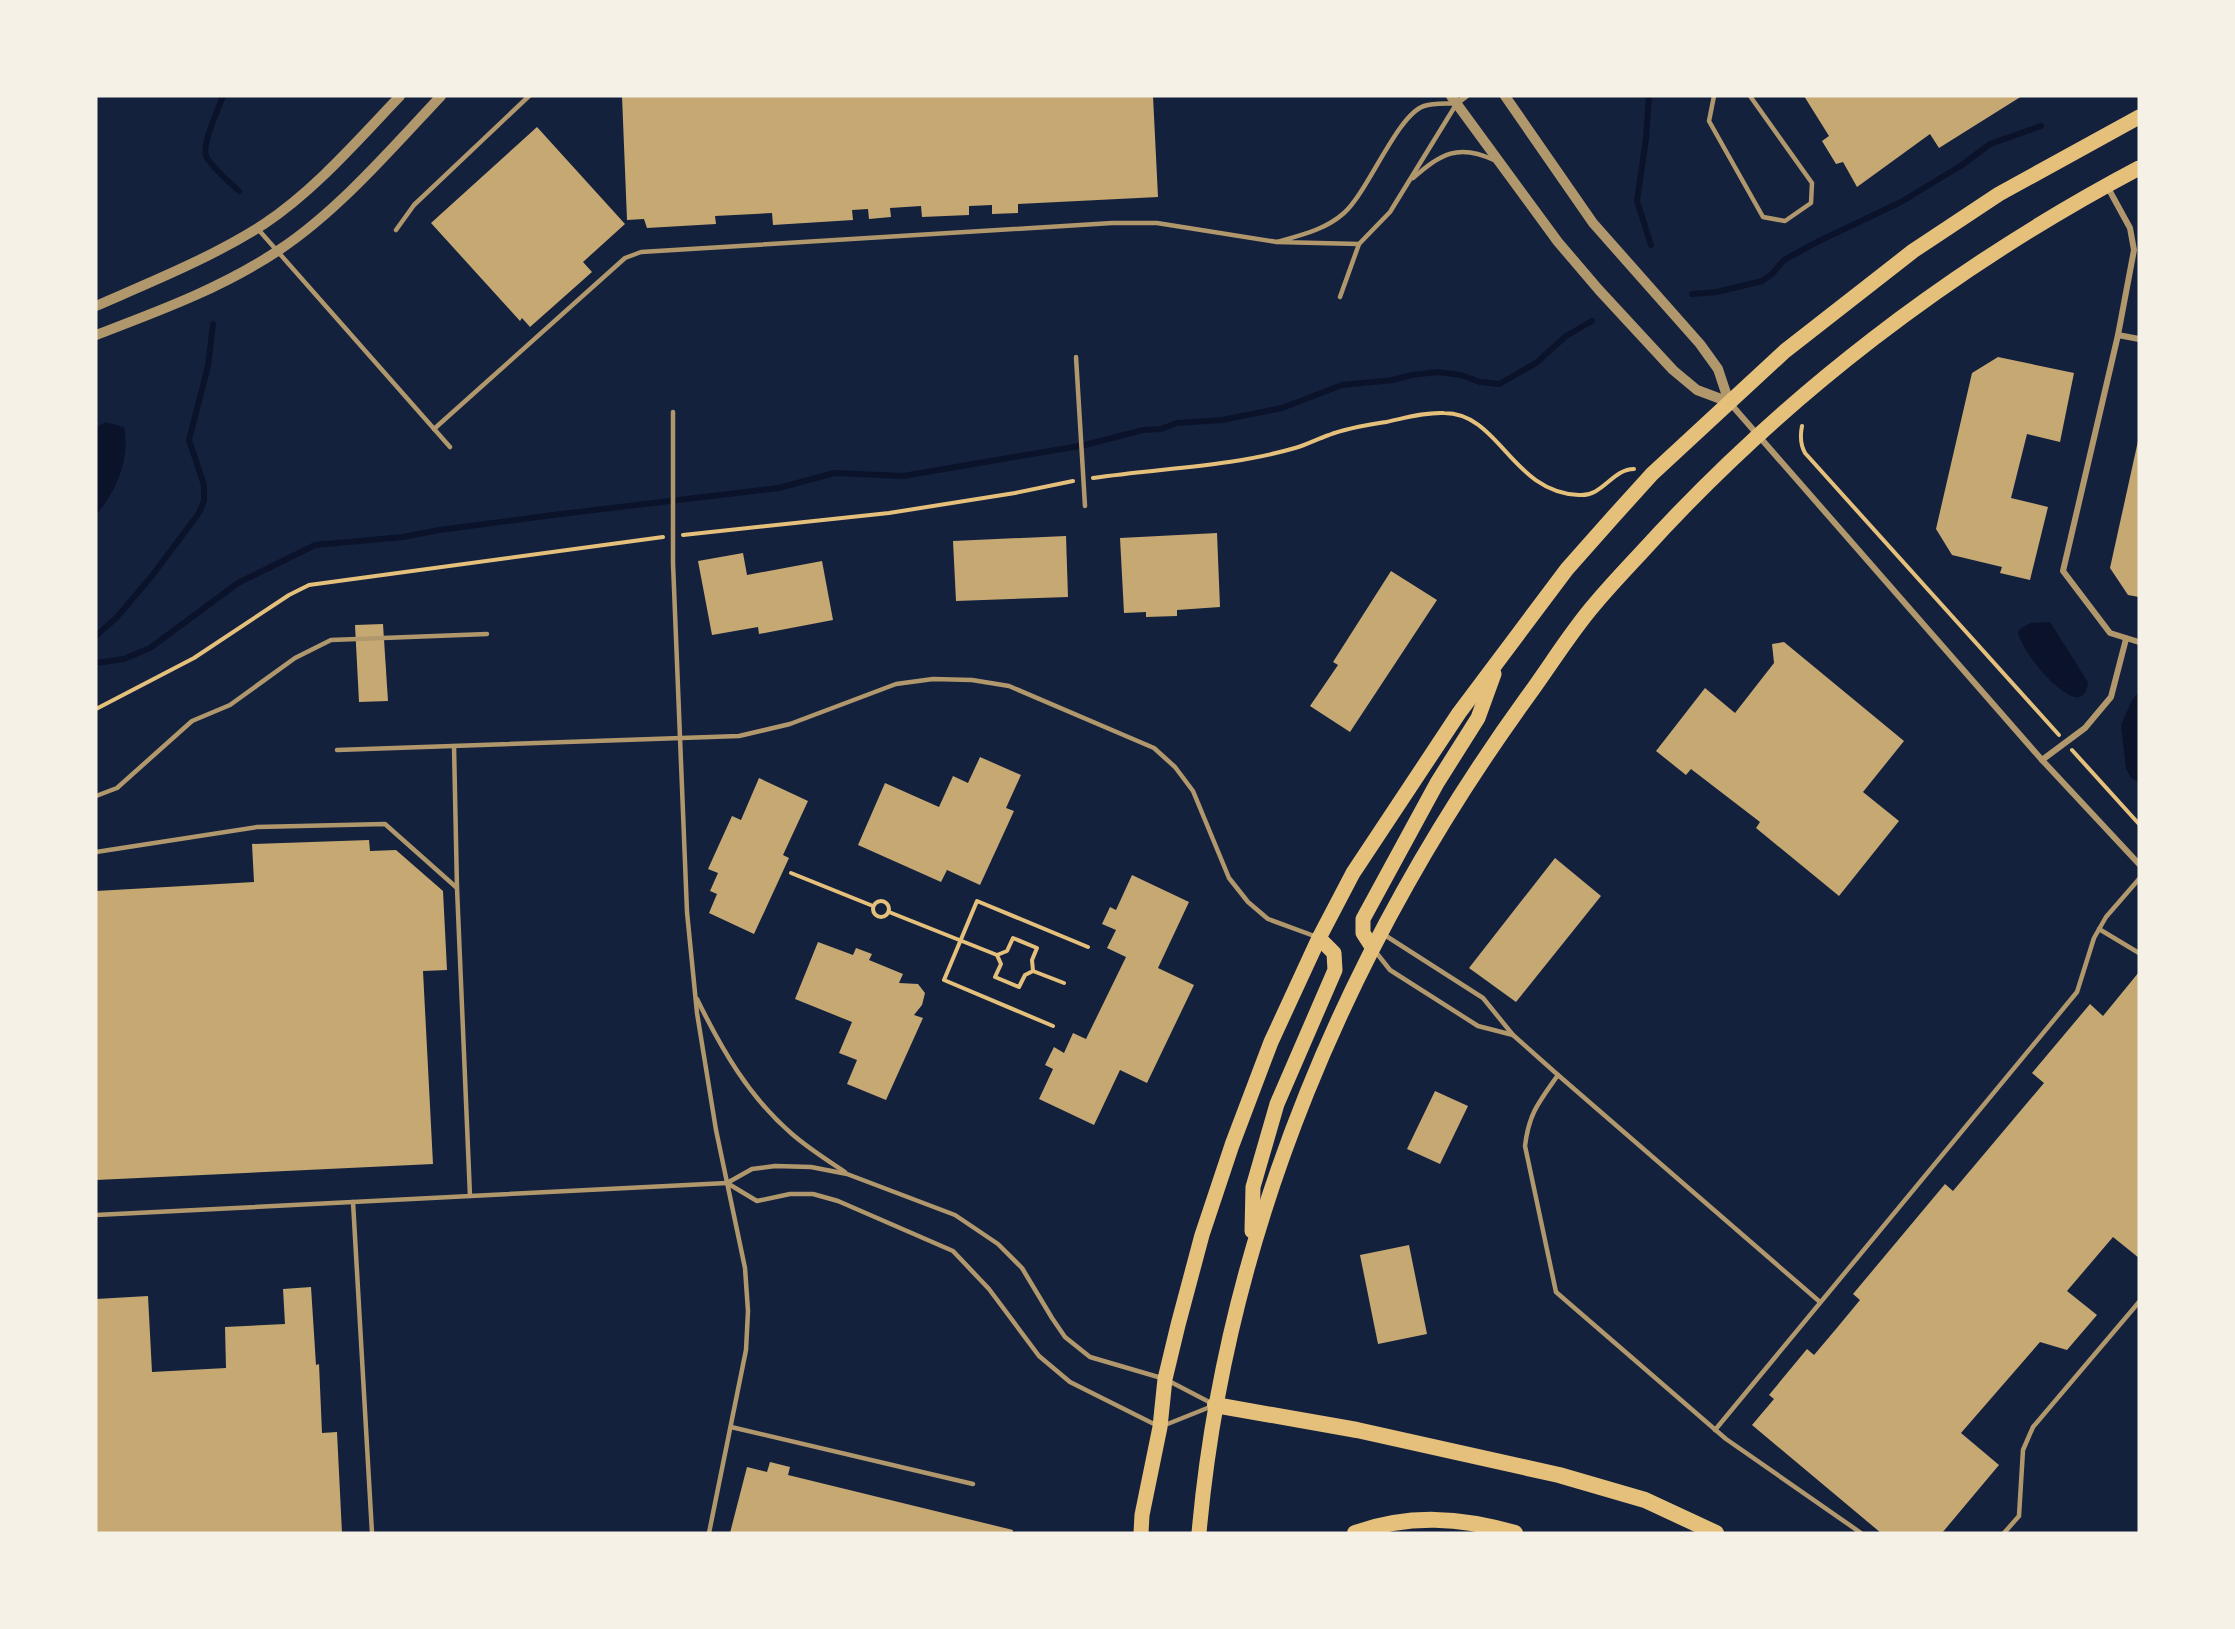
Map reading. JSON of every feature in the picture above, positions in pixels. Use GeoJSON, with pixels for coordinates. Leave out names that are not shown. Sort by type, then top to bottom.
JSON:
{"type":"FeatureCollection","features":[{"type":"Feature","properties":{"kind":"highway"},"geometry":{"type":"LineString","coordinates":[[1215,1405],[1357,1430],[1560,1475],[1645,1500],[1716,1533]]}},
{"type":"Feature","properties":{"kind":"highway"},"geometry":{"type":"LineString","coordinates":[[1354,1533],[1409,1520],[1448,1519],[1515,1533]]}},
{"type":"Feature","properties":{"kind":"main road"},"geometry":{"type":"LineString","coordinates":[[1141,1533],[1142,1515],[1160,1427],[1165,1379],[1202,1235],[1232,1144],[1271,1042],[1319,938],[1353,873],[1459,712],[1568,569],[1614,516],[1652,474],[1785,351],[1913,251],[1999,194],[2139,117]]}},
{"type":"Feature","properties":{"kind":"main road"},"geometry":{"type":"LineString","coordinates":[[1199,1533],[1215,1405],[1228,1341],[1252,1249],[1280,1163],[1319,1062],[1372,948],[1449,812],[1498,738],[1593,606],[1673,518],[1757,435],[1871,340],[1943,287],[2022,235],[2139,168]]}},
{"type":"Feature","properties":{"kind":"main road"},"geometry":{"type":"LineString","coordinates":[[1372,948],[1363,933],[1363,918],[1437,783],[1478,718],[1499,659]]}},
{"type":"Feature","properties":{"kind":"main road"},"geometry":{"type":"LineString","coordinates":[[1252,1249],[1253,1187],[1277,1104],[1335,970],[1334,953],[1319,938]]}},
{"type":"Feature","properties":{"kind":"street"},"geometry":{"type":"LineString","coordinates":[[96,306],[189,265],[257,228],[302,195],[400,96]]}},
{"type":"Feature","properties":{"kind":"street"},"geometry":{"type":"LineString","coordinates":[[96,335],[194,298],[277,252],[300,235],[367,174],[441,96]]}},
{"type":"Feature","properties":{"kind":"street"},"geometry":{"type":"LineString","coordinates":[[1505,96],[1593,223],[1701,344],[1718,369],[1729,402],[2042,759],[2139,864]]}},
{"type":"Feature","properties":{"kind":"street"},"geometry":{"type":"LineString","coordinates":[[1458,98],[1499,162],[1558,242],[1599,290],[1673,370],[1697,390],[1729,402]]}},
{"type":"Feature","properties":{"kind":"street"},"geometry":{"type":"LineString","coordinates":[[2107,186],[2130,228],[2134,250],[2118,335],[2063,571],[2110,633],[2139,642]]}},
{"type":"Feature","properties":{"kind":"street"},"geometry":{"type":"LineString","coordinates":[[2118,335],[2139,339]]}},
{"type":"Feature","properties":{"kind":"street"},"geometry":{"type":"LineString","coordinates":[[2042,759],[2085,728],[2111,697],[2126,639]]}},
{"type":"Feature","properties":{"kind":"lane"},"geometry":{"type":"LineString","coordinates":[[396,230],[414,205],[528,96]]}},
{"type":"Feature","properties":{"kind":"lane"},"geometry":{"type":"LineString","coordinates":[[1714,96],[1709,121],[1763,217],[1785,221],[1811,203],[1812,183],[1750,96]]}},
{"type":"Feature","properties":{"kind":"lane"},"geometry":{"type":"LineString","coordinates":[[1340,297],[1359,244],[1390,212],[1458,98]]}},
{"type":"Feature","properties":{"kind":"lane"},"geometry":{"type":"LineString","coordinates":[[1277,242],[1318,230],[1346,212],[1407,119],[1424,106],[1458,98]]}},
{"type":"Feature","properties":{"kind":"lane"},"geometry":{"type":"LineString","coordinates":[[1409,182],[1432,161],[1445,154],[1465,151],[1481,153],[1499,162]]}},
{"type":"Feature","properties":{"kind":"lane"},"geometry":{"type":"LineString","coordinates":[[434,429],[626,258],[641,252],[1112,223],[1157,223],[1277,242],[1359,244]]}},
{"type":"Feature","properties":{"kind":"lane"},"geometry":{"type":"LineString","coordinates":[[257,228],[450,447]]}},
{"type":"Feature","properties":{"kind":"lane"},"geometry":{"type":"LineString","coordinates":[[1076,357],[1085,506]]}},
{"type":"Feature","properties":{"kind":"lane"},"geometry":{"type":"LineString","coordinates":[[673,412],[673,563],[687,912],[695,997],[716,1130],[745,1268],[748,1311],[746,1350],[709,1533]]}},
{"type":"Feature","properties":{"kind":"lane"},"geometry":{"type":"LineString","coordinates":[[96,796],[117,788],[192,721],[230,705],[295,658],[331,640],[487,634]]}},
{"type":"Feature","properties":{"kind":"lane"},"geometry":{"type":"LineString","coordinates":[[337,750],[739,736],[790,724],[896,684],[933,679],[972,680],[1009,686],[1154,748],[1175,767],[1192,791],[1229,878],[1248,902],[1268,919],[1319,938]]}},
{"type":"Feature","properties":{"kind":"lane"},"geometry":{"type":"LineString","coordinates":[[454,746],[457,888],[470,1196]]}},
{"type":"Feature","properties":{"kind":"lane"},"geometry":{"type":"LineString","coordinates":[[96,852],[257,827],[385,824],[457,888]]}},
{"type":"Feature","properties":{"kind":"lane"},"geometry":{"type":"LineString","coordinates":[[1715,1430],[2077,992],[2094,938],[2106,916],[2139,879]]}},
{"type":"Feature","properties":{"kind":"lane"},"geometry":{"type":"LineString","coordinates":[[2099,929],[2139,953]]}},
{"type":"Feature","properties":{"kind":"lane"},"geometry":{"type":"LineString","coordinates":[[1380,933],[1483,998],[1513,1035],[1820,1302]]}},
{"type":"Feature","properties":{"kind":"lane"},"geometry":{"type":"LineString","coordinates":[[1372,948],[1390,970],[1478,1026],[1513,1035]]}},
{"type":"Feature","properties":{"kind":"lane"},"geometry":{"type":"LineString","coordinates":[[695,997],[722,1050],[766,1110],[793,1135],[847,1174]]}},
{"type":"Feature","properties":{"kind":"lane"},"geometry":{"type":"LineString","coordinates":[[1558,1075],[1533,1110],[1527,1126],[1525,1146],[1556,1292],[1715,1430],[1861,1533]]}},
{"type":"Feature","properties":{"kind":"lane"},"geometry":{"type":"LineString","coordinates":[[96,1215],[727,1183],[752,1169],[775,1166],[811,1167],[847,1174],[955,1215],[998,1244],[1022,1268],[1065,1337],[1090,1357],[1165,1379],[1215,1405]]}},
{"type":"Feature","properties":{"kind":"lane"},"geometry":{"type":"LineString","coordinates":[[727,1183],[757,1201],[790,1194],[813,1194],[838,1201],[953,1251],[989,1289],[1040,1356],[1070,1382],[1160,1427],[1215,1405]]}},
{"type":"Feature","properties":{"kind":"lane"},"geometry":{"type":"LineString","coordinates":[[353,1202],[372,1533]]}},
{"type":"Feature","properties":{"kind":"lane"},"geometry":{"type":"LineString","coordinates":[[2004,1533],[2019,1516],[2023,1450],[2033,1427],[2139,1302]]}},
{"type":"Feature","properties":{"kind":"lane"},"geometry":{"type":"LineString","coordinates":[[731,1427],[973,1484]]}},
{"type":"Feature","properties":{"kind":"path"},"geometry":{"type":"LineString","coordinates":[[96,708],[194,658],[289,595],[309,585],[326,581],[694,534],[889,513],[1130,472],[1220,463],[1296,448],[1330,434],[1424,414],[1446,412],[1463,416],[1482,425],[1512,460],[1536,482],[1549,490],[1590,495],[1621,473],[1635,469]]}},
{"type":"Feature","properties":{"kind":"path"},"geometry":{"type":"LineString","coordinates":[[1802,426],[1800,436],[1805,453],[2053,728]]}},
{"type":"Feature","properties":{"kind":"path"},"geometry":{"type":"LineString","coordinates":[[2083,762],[2139,824]]}},
{"type":"Feature","properties":{"kind":"path"},"geometry":{"type":"LineString","coordinates":[[791,873],[873,906]]}},
{"type":"Feature","properties":{"kind":"path"},"geometry":{"type":"LineString","coordinates":[[878,901],[885,901],[889,906],[889,912],[885,917],[878,917],[873,913],[873,906],[878,901]]}},
{"type":"Feature","properties":{"kind":"path"},"geometry":{"type":"LineString","coordinates":[[1053,1026],[944,980],[977,901],[1088,947]]}},
{"type":"Feature","properties":{"kind":"path"},"geometry":{"type":"LineString","coordinates":[[889,912],[997,955],[1007,951],[1013,938],[1037,948],[1032,960],[1033,971]]}},
{"type":"Feature","properties":{"kind":"path"},"geometry":{"type":"LineString","coordinates":[[997,955],[1001,964],[995,977],[1019,987],[1025,975],[1033,971],[1064,983]]}},
{"type":"Feature","properties":{"kind":"water"},"geometry":{"type":"Polygon","coordinates":[[[105,422],[124,427],[125,450],[120,474],[110,496],[96,515],[96,428],[105,422]]]}},
{"type":"Feature","properties":{"kind":"water"},"geometry":{"type":"Polygon","coordinates":[[[2050,622],[2088,682],[2084,694],[2076,697],[2065,693],[2053,683],[2040,670],[2022,642],[2018,632],[2021,628],[2031,623],[2050,622]]]}},
{"type":"Feature","properties":{"kind":"water"},"geometry":{"type":"Polygon","coordinates":[[[2139,692],[2139,782],[2131,778],[2126,769],[2121,725],[2132,700],[2139,692]]]}},
{"type":"Feature","properties":{"kind":"building"},"geometry":{"type":"Polygon","coordinates":[[[622,96],[1153,96],[1158,197],[1018,204],[1018,213],[992,214],[992,205],[969,206],[969,215],[922,217],[921,206],[890,208],[891,217],[869,219],[868,209],[852,210],[853,220],[773,225],[772,213],[715,216],[716,224],[647,228],[644,219],[627,220],[622,96]]]}},
{"type":"Feature","properties":{"kind":"building"},"geometry":{"type":"Polygon","coordinates":[[[1804,96],[2022,96],[1939,148],[1930,134],[1857,187],[1843,162],[1836,164],[1822,141],[1829,136],[1804,96]]]}},
{"type":"Feature","properties":{"kind":"building"},"geometry":{"type":"Polygon","coordinates":[[[537,127],[625,224],[583,262],[592,272],[530,327],[522,318],[520,321],[431,223],[537,127]]]}},
{"type":"Feature","properties":{"kind":"building"},"geometry":{"type":"Polygon","coordinates":[[[1998,357],[2074,373],[2060,442],[2027,434],[2011,498],[2048,507],[2030,580],[2000,573],[2002,567],[1952,555],[1936,529],[1972,373],[1998,357]]]}},
{"type":"Feature","properties":{"kind":"building"},"geometry":{"type":"Polygon","coordinates":[[[2138,441],[2139,597],[2128,595],[2110,568],[2138,441]]]}},
{"type":"Feature","properties":{"kind":"building"},"geometry":{"type":"Polygon","coordinates":[[[1217,533],[1220,607],[1177,610],[1177,616],[1146,617],[1146,612],[1124,613],[1120,538],[1217,533]]]}},
{"type":"Feature","properties":{"kind":"building"},"geometry":{"type":"Polygon","coordinates":[[[1066,536],[1068,597],[956,601],[953,541],[1066,536]]]}},
{"type":"Feature","properties":{"kind":"building"},"geometry":{"type":"Polygon","coordinates":[[[743,553],[747,575],[822,561],[833,620],[759,634],[758,627],[712,635],[698,561],[743,553]]]}},
{"type":"Feature","properties":{"kind":"building"},"geometry":{"type":"Polygon","coordinates":[[[1391,571],[1437,600],[1350,732],[1310,706],[1338,665],[1333,662],[1391,571]]]}},
{"type":"Feature","properties":{"kind":"building"},"geometry":{"type":"Polygon","coordinates":[[[383,624],[388,701],[359,702],[355,625],[383,624]]]}},
{"type":"Feature","properties":{"kind":"building"},"geometry":{"type":"Polygon","coordinates":[[[1784,642],[1904,741],[1863,792],[1899,821],[1839,896],[1756,828],[1760,822],[1691,769],[1686,775],[1656,751],[1705,688],[1735,713],[1774,663],[1772,644],[1784,642]]]}},
{"type":"Feature","properties":{"kind":"building"},"geometry":{"type":"Polygon","coordinates":[[[980,757],[1021,775],[1006,808],[1014,811],[980,885],[947,870],[941,882],[858,845],[885,783],[939,807],[953,776],[968,783],[980,757]]]}},
{"type":"Feature","properties":{"kind":"building"},"geometry":{"type":"Polygon","coordinates":[[[759,778],[808,801],[783,855],[789,858],[754,934],[709,913],[717,894],[710,891],[718,873],[708,869],[732,816],[741,820],[759,778]]]}},
{"type":"Feature","properties":{"kind":"building"},"geometry":{"type":"Polygon","coordinates":[[[369,840],[370,851],[396,850],[443,891],[447,970],[423,971],[433,1164],[96,1180],[96,891],[254,882],[252,844],[369,840]]]}},
{"type":"Feature","properties":{"kind":"building"},"geometry":{"type":"Polygon","coordinates":[[[1555,858],[1601,896],[1516,1002],[1469,968],[1555,858]]]}},
{"type":"Feature","properties":{"kind":"building"},"geometry":{"type":"Polygon","coordinates":[[[1132,875],[1189,902],[1158,968],[1194,985],[1147,1083],[1120,1070],[1094,1125],[1039,1099],[1053,1069],[1045,1065],[1054,1047],[1064,1053],[1073,1033],[1086,1039],[1126,957],[1107,948],[1116,930],[1102,924],[1110,907],[1116,910],[1132,875]]]}},
{"type":"Feature","properties":{"kind":"building"},"geometry":{"type":"Polygon","coordinates":[[[818,942],[853,955],[856,948],[872,954],[869,960],[903,974],[899,983],[918,984],[925,993],[922,1005],[914,1015],[923,1018],[886,1100],[847,1084],[857,1060],[839,1053],[852,1022],[795,999],[818,942]]]}},
{"type":"Feature","properties":{"kind":"building"},"geometry":{"type":"Polygon","coordinates":[[[2139,972],[2139,1258],[2113,1237],[2067,1291],[2097,1315],[2067,1350],[2040,1342],[1961,1433],[1999,1465],[1942,1533],[1881,1533],[1752,1425],[1774,1399],[1769,1395],[1807,1349],[1814,1355],[1860,1300],[1853,1294],[1945,1184],[1953,1191],[2044,1083],[2032,1073],[2090,1004],[2103,1016],[2139,972]]]}},
{"type":"Feature","properties":{"kind":"building"},"geometry":{"type":"Polygon","coordinates":[[[1435,1091],[1468,1106],[1440,1164],[1407,1149],[1435,1091]]]}},
{"type":"Feature","properties":{"kind":"building"},"geometry":{"type":"Polygon","coordinates":[[[1409,1245],[1427,1334],[1378,1344],[1360,1255],[1409,1245]]]}},
{"type":"Feature","properties":{"kind":"building"},"geometry":{"type":"Polygon","coordinates":[[[311,1287],[316,1365],[319,1364],[322,1433],[337,1432],[342,1533],[96,1533],[96,1299],[148,1296],[152,1372],[226,1368],[225,1327],[285,1324],[283,1289],[311,1287]]]}},
{"type":"Feature","properties":{"kind":"building"},"geometry":{"type":"Polygon","coordinates":[[[770,1462],[790,1467],[788,1475],[1013,1530],[1012,1533],[730,1533],[747,1467],[767,1472],[770,1462]]]}},
{"type":"Feature","properties":{"kind":"waterway"},"geometry":{"type":"LineString","coordinates":[[223,96],[208,135],[206,156],[239,191]]}},
{"type":"Feature","properties":{"kind":"waterway"},"geometry":{"type":"LineString","coordinates":[[1649,96],[1646,139],[1637,201],[1651,245]]}},
{"type":"Feature","properties":{"kind":"waterway"},"geometry":{"type":"LineString","coordinates":[[1692,294],[1717,292],[1762,281],[1772,274],[1784,260],[1901,202],[1962,165],[1990,144],[2041,126]]}},
{"type":"Feature","properties":{"kind":"waterway"},"geometry":{"type":"LineString","coordinates":[[96,663],[124,659],[150,648],[238,583],[315,545],[403,537],[561,514],[779,488],[834,473],[903,476],[1085,445],[1143,430],[1161,429],[1177,423],[1222,420],[1282,408],[1342,385],[1393,380],[1412,375],[1437,372],[1499,384],[1536,363],[1566,336],[1592,321]]}},
{"type":"Feature","properties":{"kind":"waterway"},"geometry":{"type":"LineString","coordinates":[[96,636],[117,617],[151,577],[199,513],[204,501],[204,485],[189,440],[208,366],[213,324]]}}]}
